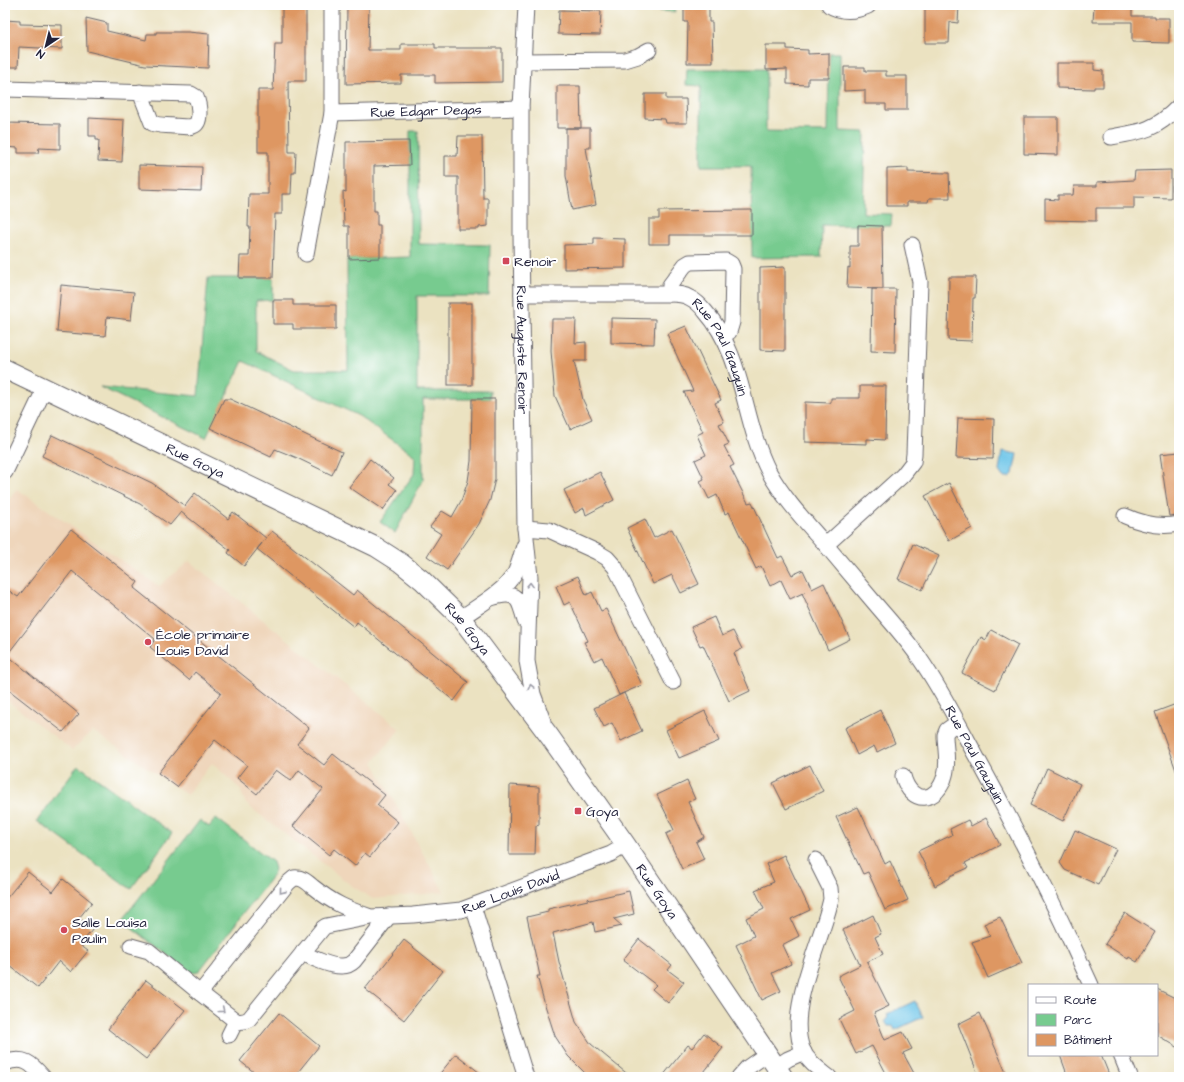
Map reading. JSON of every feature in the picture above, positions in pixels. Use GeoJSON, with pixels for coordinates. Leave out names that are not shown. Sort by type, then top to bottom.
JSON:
{"type":"FeatureCollection","features":[{"type":"Feature","properties":{"kind":"street"},"geometry":{"type":"LineString","coordinates":[[306,254],[332,113],[332,5]]}},
{"type":"Feature","properties":{"kind":"street","name":"Rue Auguste Renoir"},"geometry":{"type":"LineString","coordinates":[[526,5],[521,108],[526,534]]}},
{"type":"Feature","properties":{"kind":"street"},"geometry":{"type":"LineString","coordinates":[[829,5],[844,11],[852,11],[868,6]]}},
{"type":"Feature","properties":{"kind":"street"},"geometry":{"type":"LineString","coordinates":[[523,61],[625,60],[638,56],[649,50]]}},
{"type":"Feature","properties":{"kind":"street"},"geometry":{"type":"LineString","coordinates":[[5,89],[140,92]]}},
{"type":"Feature","properties":{"kind":"street"},"geometry":{"type":"LineString","coordinates":[[1110,137],[1147,130],[1166,120],[1179,106]]}},
{"type":"Feature","properties":{"kind":"street","name":"Rue Edgar Degas"},"geometry":{"type":"LineString","coordinates":[[332,113],[521,108]]}},
{"type":"Feature","properties":{"kind":"street"},"geometry":{"type":"LineString","coordinates":[[826,545],[903,475],[913,462],[920,282],[912,245]]}},
{"type":"Feature","properties":{"kind":"street"},"geometry":{"type":"LineString","coordinates":[[670,294],[670,285],[685,265],[690,262],[726,261],[731,264],[733,269],[731,327],[729,332],[723,336]]}},
{"type":"Feature","properties":{"kind":"street","name":"Rue Paul Gauguin"},"geometry":{"type":"LineString","coordinates":[[522,294],[670,294],[686,296],[696,301],[710,317],[723,336],[730,350],[755,438],[769,472],[789,501],[921,660],[1015,828],[1091,984]]}},
{"type":"Feature","properties":{"kind":"street","name":"Rue Goya"},"geometry":{"type":"LineString","coordinates":[[5,369],[376,547],[401,563],[422,580],[461,618],[550,737],[626,845],[775,1066]]}},
{"type":"Feature","properties":{"kind":"street"},"geometry":{"type":"LineString","coordinates":[[5,472],[45,388]]}},
{"type":"Feature","properties":{"kind":"street"},"geometry":{"type":"LineString","coordinates":[[1125,516],[1156,525],[1168,526],[1179,524]]}},
{"type":"Feature","properties":{"kind":"street"},"geometry":{"type":"LineString","coordinates":[[526,534],[549,530],[607,558],[615,567],[672,682]]}},
{"type":"Feature","properties":{"kind":"street"},"geometry":{"type":"LineString","coordinates":[[461,618],[502,589],[515,572],[526,534]]}},
{"type":"Feature","properties":{"kind":"street"},"geometry":{"type":"LineString","coordinates":[[526,534],[530,577],[527,661],[533,694],[550,737]]}},
{"type":"Feature","properties":{"kind":"street"},"geometry":{"type":"LineString","coordinates":[[487,599],[508,594],[517,598],[520,602],[529,638]]}},
{"type":"Feature","properties":{"kind":"street"},"geometry":{"type":"LineString","coordinates":[[502,673],[517,672],[527,661]]}},
{"type":"Feature","properties":{"kind":"street"},"geometry":{"type":"LineString","coordinates":[[903,776],[909,790],[915,795],[926,797],[935,792],[943,781],[947,766],[945,734],[947,730],[957,723]]}},
{"type":"Feature","properties":{"kind":"street","name":"Rue Louis David"},"geometry":{"type":"LineString","coordinates":[[236,1021],[241,1022],[249,1019],[326,926],[371,917],[461,910],[611,854],[626,845]]}},
{"type":"Feature","properties":{"kind":"street"},"geometry":{"type":"LineString","coordinates":[[816,860],[830,888],[831,899],[800,1004],[798,1028],[800,1041],[804,1052],[812,1063],[829,1077]]}},
{"type":"Feature","properties":{"kind":"street","name":"Rue Louis David"},"geometry":{"type":"LineString","coordinates":[[200,992],[288,883],[294,878],[302,879],[334,903],[371,917]]}},
{"type":"Feature","properties":{"kind":"street"},"geometry":{"type":"LineString","coordinates":[[473,906],[526,1077]]}},
{"type":"Feature","properties":{"kind":"street"},"geometry":{"type":"LineString","coordinates":[[303,952],[310,958],[338,966],[347,965],[354,961],[389,916]]}},
{"type":"Feature","properties":{"kind":"street"},"geometry":{"type":"LineString","coordinates":[[131,946],[149,952],[236,1021],[229,1035]]}},
{"type":"Feature","properties":{"kind":"street"},"geometry":{"type":"LineString","coordinates":[[739,1077],[747,1068],[775,1066],[804,1052]]}},
{"type":"Feature","properties":{"kind":"street"},"geometry":{"type":"LineString","coordinates":[[1122,1056],[1130,1077]]}},
{"type":"Feature","properties":{"kind":"street"},"geometry":{"type":"LineString","coordinates":[[5,1063],[11,1060],[23,1060],[34,1066],[43,1077]]}},
{"type":"Feature","properties":{"kind":"shaded area","name":"École primaire Louis David"},"geometry":{"type":"Polygon","coordinates":[[[17,489],[159,586],[189,561],[400,729],[373,762],[444,892],[373,899],[352,886],[246,804],[240,789],[212,763],[187,795],[93,731],[72,750],[5,699],[5,505],[17,489]]]}},
{"type":"Feature","properties":{"kind":"green space"},"geometry":{"type":"Polygon","coordinates":[[[659,5],[675,5],[675,12],[659,11],[659,5]]]}},
{"type":"Feature","properties":{"kind":"green space"},"geometry":{"type":"Polygon","coordinates":[[[829,53],[840,53],[840,131],[865,132],[863,213],[892,214],[891,226],[822,225],[821,257],[752,258],[751,166],[701,166],[701,86],[686,85],[687,69],[766,69],[766,131],[828,132],[829,53]]]}},
{"type":"Feature","properties":{"kind":"green space"},"geometry":{"type":"Polygon","coordinates":[[[410,131],[418,131],[419,244],[490,245],[489,296],[417,296],[417,391],[490,391],[490,399],[423,399],[423,480],[395,533],[380,522],[414,474],[415,456],[359,416],[243,361],[206,438],[100,387],[198,396],[208,278],[273,278],[273,300],[256,301],[256,351],[294,370],[348,370],[347,259],[410,257],[410,131]]]}},
{"type":"Feature","properties":{"kind":"green space"},"geometry":{"type":"Polygon","coordinates":[[[78,765],[172,833],[131,889],[37,821],[78,765]]]}},
{"type":"Feature","properties":{"kind":"green space"},"geometry":{"type":"Polygon","coordinates":[[[216,818],[273,862],[275,869],[273,875],[200,970],[194,973],[188,971],[122,920],[200,820],[209,827],[216,818]]]}},
{"type":"Feature","properties":{"kind":"water"},"geometry":{"type":"Polygon","coordinates":[[[1002,451],[1017,454],[1013,474],[1010,477],[1003,477],[999,471],[1002,451]]]}},
{"type":"Feature","properties":{"kind":"water"},"geometry":{"type":"Polygon","coordinates":[[[915,1001],[923,1017],[895,1030],[893,1026],[888,1026],[885,1021],[888,1017],[887,1014],[915,1001]]]}},
{"type":"Feature","properties":{"kind":"building"},"geometry":{"type":"Polygon","coordinates":[[[282,5],[306,5],[306,81],[288,81],[289,152],[296,152],[295,173],[292,173],[291,194],[282,194],[282,214],[275,214],[273,278],[239,278],[240,256],[249,256],[249,194],[268,194],[268,152],[258,152],[258,90],[273,90],[275,44],[282,44],[282,5]]]}},
{"type":"Feature","properties":{"kind":"building"},"geometry":{"type":"Polygon","coordinates":[[[347,5],[369,5],[368,50],[401,50],[401,44],[435,44],[435,48],[502,48],[502,82],[435,83],[435,75],[401,75],[401,83],[346,84],[347,5]]]}},
{"type":"Feature","properties":{"kind":"building"},"geometry":{"type":"Polygon","coordinates":[[[684,5],[709,5],[709,22],[712,22],[713,63],[687,63],[688,22],[684,22],[684,5]]]}},
{"type":"Feature","properties":{"kind":"building"},"geometry":{"type":"Polygon","coordinates":[[[925,5],[959,5],[958,23],[950,22],[949,43],[925,43],[925,5]]]}},
{"type":"Feature","properties":{"kind":"building"},"geometry":{"type":"Polygon","coordinates":[[[1094,5],[1132,5],[1132,16],[1155,16],[1155,18],[1169,18],[1169,43],[1132,42],[1132,22],[1093,22],[1094,5]]]}},
{"type":"Feature","properties":{"kind":"building"},"geometry":{"type":"Polygon","coordinates":[[[559,10],[601,11],[600,35],[558,34],[559,10]]]}},
{"type":"Feature","properties":{"kind":"building"},"geometry":{"type":"Polygon","coordinates":[[[86,18],[107,23],[107,31],[146,40],[147,34],[156,34],[156,32],[188,32],[209,34],[208,68],[145,65],[87,51],[86,18]]]}},
{"type":"Feature","properties":{"kind":"building"},"geometry":{"type":"Polygon","coordinates":[[[5,20],[20,21],[20,24],[62,25],[62,49],[19,47],[18,67],[5,67],[5,20]]]}},
{"type":"Feature","properties":{"kind":"building"},"geometry":{"type":"Polygon","coordinates":[[[766,45],[787,45],[787,49],[808,50],[808,54],[829,53],[829,78],[808,78],[808,85],[787,84],[787,69],[766,70],[766,45]]]}},
{"type":"Feature","properties":{"kind":"building"},"geometry":{"type":"Polygon","coordinates":[[[1057,63],[1094,63],[1094,70],[1103,71],[1103,87],[1094,87],[1094,89],[1057,88],[1057,63]]]}},
{"type":"Feature","properties":{"kind":"building"},"geometry":{"type":"Polygon","coordinates":[[[844,67],[865,67],[865,71],[886,71],[886,76],[907,76],[907,110],[886,110],[886,104],[865,104],[865,90],[844,91],[844,67]]]}},
{"type":"Feature","properties":{"kind":"building"},"geometry":{"type":"Polygon","coordinates":[[[557,86],[580,86],[581,128],[557,128],[557,86]]]}},
{"type":"Feature","properties":{"kind":"building"},"geometry":{"type":"Polygon","coordinates":[[[645,94],[666,94],[666,99],[686,99],[687,123],[666,123],[665,119],[645,118],[645,94]]]}},
{"type":"Feature","properties":{"kind":"building"},"geometry":{"type":"Polygon","coordinates":[[[1024,117],[1058,117],[1058,155],[1024,154],[1024,117]]]}},
{"type":"Feature","properties":{"kind":"building"},"geometry":{"type":"Polygon","coordinates":[[[89,118],[124,120],[122,162],[98,161],[99,140],[96,140],[96,136],[89,136],[89,118]]]}},
{"type":"Feature","properties":{"kind":"building"},"geometry":{"type":"Polygon","coordinates":[[[5,123],[60,124],[60,149],[39,148],[38,153],[18,153],[18,148],[5,147],[5,123]]]}},
{"type":"Feature","properties":{"kind":"building"},"geometry":{"type":"Polygon","coordinates":[[[566,128],[590,128],[590,148],[586,148],[596,205],[572,210],[566,176],[566,128]]]}},
{"type":"Feature","properties":{"kind":"building"},"geometry":{"type":"Polygon","coordinates":[[[458,136],[482,136],[483,198],[488,198],[488,226],[479,227],[479,229],[458,229],[458,177],[445,177],[445,156],[457,156],[458,136]]]}},
{"type":"Feature","properties":{"kind":"building"},"geometry":{"type":"Polygon","coordinates":[[[409,141],[410,165],[374,166],[374,211],[377,211],[377,225],[380,225],[380,258],[349,259],[349,226],[344,226],[343,191],[346,192],[346,142],[409,141]]]}},
{"type":"Feature","properties":{"kind":"building"},"geometry":{"type":"Polygon","coordinates":[[[139,165],[202,167],[201,191],[139,189],[139,165]]]}},
{"type":"Feature","properties":{"kind":"building"},"geometry":{"type":"Polygon","coordinates":[[[908,168],[908,172],[949,173],[950,198],[929,198],[928,202],[907,202],[907,206],[887,206],[887,169],[908,168]]]}},
{"type":"Feature","properties":{"kind":"building"},"geometry":{"type":"Polygon","coordinates":[[[1171,170],[1171,198],[1134,197],[1134,208],[1096,208],[1096,221],[1045,220],[1045,199],[1058,200],[1058,195],[1073,195],[1074,186],[1097,186],[1097,182],[1134,180],[1135,171],[1171,170]]]}},
{"type":"Feature","properties":{"kind":"building"},"geometry":{"type":"Polygon","coordinates":[[[752,210],[752,235],[670,235],[670,244],[649,244],[649,219],[659,219],[659,211],[752,210]]]}},
{"type":"Feature","properties":{"kind":"building"},"geometry":{"type":"Polygon","coordinates":[[[858,225],[882,226],[883,289],[847,288],[848,267],[850,268],[850,246],[858,246],[858,225]]]}},
{"type":"Feature","properties":{"kind":"building"},"geometry":{"type":"Polygon","coordinates":[[[594,238],[625,239],[625,268],[564,269],[564,245],[594,244],[594,238]]]}},
{"type":"Feature","properties":{"kind":"building"},"geometry":{"type":"Polygon","coordinates":[[[785,267],[785,351],[760,350],[760,268],[785,267]]]}},
{"type":"Feature","properties":{"kind":"building"},"geometry":{"type":"Polygon","coordinates":[[[949,277],[976,277],[975,298],[973,298],[972,341],[948,340],[949,277]]]}},
{"type":"Feature","properties":{"kind":"building"},"geometry":{"type":"Polygon","coordinates":[[[61,285],[134,292],[131,320],[107,317],[105,336],[57,332],[61,285]]]}},
{"type":"Feature","properties":{"kind":"building"},"geometry":{"type":"Polygon","coordinates":[[[872,289],[896,289],[895,352],[871,351],[872,289]]]}},
{"type":"Feature","properties":{"kind":"building"},"geometry":{"type":"Polygon","coordinates":[[[273,300],[293,300],[293,305],[336,305],[336,329],[293,329],[293,324],[273,324],[273,300]]]}},
{"type":"Feature","properties":{"kind":"building"},"geometry":{"type":"Polygon","coordinates":[[[448,303],[472,303],[472,385],[448,385],[448,303]]]}},
{"type":"Feature","properties":{"kind":"building"},"geometry":{"type":"Polygon","coordinates":[[[611,318],[655,319],[654,344],[611,343],[611,318]]]}},
{"type":"Feature","properties":{"kind":"building"},"geometry":{"type":"Polygon","coordinates":[[[552,319],[576,319],[575,343],[586,342],[586,361],[574,361],[583,400],[592,419],[570,429],[555,396],[551,351],[552,319]]]}},
{"type":"Feature","properties":{"kind":"building"},"geometry":{"type":"Polygon","coordinates":[[[686,326],[721,400],[715,403],[724,422],[719,424],[729,444],[724,446],[734,465],[730,467],[748,503],[752,502],[778,558],[782,556],[792,575],[803,570],[812,589],[824,583],[850,639],[828,650],[802,593],[790,599],[781,580],[770,586],[761,566],[756,569],[729,512],[725,514],[717,495],[709,499],[700,481],[704,479],[695,460],[706,455],[697,435],[703,432],[684,392],[693,391],[667,334],[686,326]]]}},
{"type":"Feature","properties":{"kind":"building"},"geometry":{"type":"Polygon","coordinates":[[[860,386],[886,386],[885,440],[867,439],[867,444],[805,442],[805,402],[831,403],[831,398],[860,398],[860,386]]]}},
{"type":"Feature","properties":{"kind":"building"},"geometry":{"type":"Polygon","coordinates":[[[224,399],[230,399],[342,452],[332,475],[275,449],[271,457],[210,428],[224,399]]]}},
{"type":"Feature","properties":{"kind":"building"},"geometry":{"type":"Polygon","coordinates":[[[472,399],[495,399],[495,479],[490,500],[479,524],[447,570],[427,556],[441,534],[430,527],[442,511],[452,517],[461,501],[468,481],[471,461],[472,399]]]}},
{"type":"Feature","properties":{"kind":"building"},"geometry":{"type":"Polygon","coordinates":[[[958,418],[994,419],[993,459],[956,458],[958,418]]]}},
{"type":"Feature","properties":{"kind":"building"},"geometry":{"type":"Polygon","coordinates":[[[52,435],[152,483],[185,506],[195,493],[228,519],[233,512],[266,538],[244,566],[228,553],[230,550],[181,512],[170,525],[140,504],[42,456],[52,435]]]}},
{"type":"Feature","properties":{"kind":"building"},"geometry":{"type":"Polygon","coordinates":[[[1179,452],[1179,515],[1169,516],[1160,454],[1179,452]]]}},
{"type":"Feature","properties":{"kind":"building"},"geometry":{"type":"Polygon","coordinates":[[[370,459],[394,478],[389,484],[397,490],[383,510],[349,487],[370,459]]]}},
{"type":"Feature","properties":{"kind":"building"},"geometry":{"type":"Polygon","coordinates":[[[600,472],[614,500],[586,515],[584,508],[575,513],[564,490],[600,472]]]}},
{"type":"Feature","properties":{"kind":"building"},"geometry":{"type":"Polygon","coordinates":[[[949,483],[972,528],[949,541],[925,496],[949,483]]]}},
{"type":"Feature","properties":{"kind":"building"},"geometry":{"type":"Polygon","coordinates":[[[645,519],[654,538],[672,529],[699,584],[681,593],[672,575],[653,584],[627,528],[645,519]]]}},
{"type":"Feature","properties":{"kind":"building"},"geometry":{"type":"Polygon","coordinates":[[[71,529],[138,582],[134,588],[309,728],[297,744],[324,765],[333,754],[385,795],[377,805],[398,822],[370,857],[365,853],[355,866],[334,849],[329,855],[293,826],[323,789],[299,770],[291,781],[276,770],[257,794],[237,778],[247,765],[215,740],[177,787],[158,773],[221,693],[195,672],[189,680],[150,647],[155,639],[72,571],[7,655],[79,714],[63,732],[5,687],[5,588],[18,597],[71,529]]]}},
{"type":"Feature","properties":{"kind":"building"},"geometry":{"type":"Polygon","coordinates":[[[272,531],[353,595],[357,590],[468,682],[454,701],[357,622],[354,627],[257,549],[272,531]]]}},
{"type":"Feature","properties":{"kind":"building"},"geometry":{"type":"Polygon","coordinates":[[[913,544],[939,556],[922,590],[898,579],[913,544]]]}},
{"type":"Feature","properties":{"kind":"building"},"geometry":{"type":"Polygon","coordinates":[[[578,576],[586,595],[592,592],[601,611],[606,609],[642,685],[619,695],[602,657],[594,661],[584,642],[588,641],[570,602],[564,605],[556,586],[578,576]]]}},
{"type":"Feature","properties":{"kind":"building"},"geometry":{"type":"Polygon","coordinates":[[[714,617],[722,636],[733,631],[742,649],[734,653],[750,691],[729,701],[703,645],[700,646],[691,627],[714,617]]]}},
{"type":"Feature","properties":{"kind":"building"},"geometry":{"type":"Polygon","coordinates":[[[991,630],[1018,645],[995,690],[962,673],[981,637],[986,640],[991,630]]]}},
{"type":"Feature","properties":{"kind":"building"},"geometry":{"type":"Polygon","coordinates":[[[624,693],[642,731],[621,741],[612,723],[604,727],[594,708],[624,693]]]}},
{"type":"Feature","properties":{"kind":"building"},"geometry":{"type":"Polygon","coordinates":[[[1179,703],[1179,773],[1177,773],[1155,712],[1179,703]]]}},
{"type":"Feature","properties":{"kind":"building"},"geometry":{"type":"Polygon","coordinates":[[[880,710],[895,743],[877,752],[874,746],[857,755],[845,728],[880,710]]]}},
{"type":"Feature","properties":{"kind":"building"},"geometry":{"type":"Polygon","coordinates":[[[705,711],[719,741],[679,758],[666,730],[705,711]]]}},
{"type":"Feature","properties":{"kind":"building"},"geometry":{"type":"Polygon","coordinates":[[[810,765],[823,791],[786,809],[773,783],[810,765]]]}},
{"type":"Feature","properties":{"kind":"building"},"geometry":{"type":"Polygon","coordinates":[[[1047,768],[1080,784],[1063,821],[1030,805],[1047,768]]]}},
{"type":"Feature","properties":{"kind":"building"},"geometry":{"type":"Polygon","coordinates":[[[687,781],[695,799],[688,802],[704,837],[696,842],[704,859],[682,869],[666,834],[674,830],[657,795],[687,781]]]}},
{"type":"Feature","properties":{"kind":"building"},"geometry":{"type":"Polygon","coordinates":[[[510,785],[539,787],[539,825],[536,826],[535,855],[509,855],[510,785]]]}},
{"type":"Feature","properties":{"kind":"building"},"geometry":{"type":"Polygon","coordinates":[[[858,807],[885,864],[890,861],[908,900],[885,910],[868,872],[863,874],[836,817],[858,807]]]}},
{"type":"Feature","properties":{"kind":"building"},"geometry":{"type":"Polygon","coordinates":[[[986,818],[1000,845],[965,863],[968,868],[950,876],[950,878],[935,886],[918,851],[952,835],[950,829],[968,820],[971,826],[986,818]]]}},
{"type":"Feature","properties":{"kind":"building"},"geometry":{"type":"Polygon","coordinates":[[[1075,830],[1116,849],[1098,885],[1065,870],[1060,863],[1075,830]]]}},
{"type":"Feature","properties":{"kind":"building"},"geometry":{"type":"Polygon","coordinates":[[[784,855],[810,910],[791,919],[799,936],[782,945],[791,964],[772,973],[781,991],[762,1000],[736,945],[754,936],[746,918],[764,909],[755,890],[774,882],[766,864],[784,855]]]}},
{"type":"Feature","properties":{"kind":"building","name":"Salle Louisa Paulin"},"geometry":{"type":"Polygon","coordinates":[[[28,872],[53,892],[63,879],[92,902],[79,918],[93,929],[80,945],[88,951],[71,972],[59,961],[38,988],[5,962],[5,900],[28,872]]]}},
{"type":"Feature","properties":{"kind":"building"},"geometry":{"type":"Polygon","coordinates":[[[629,891],[634,914],[614,919],[622,926],[595,932],[593,922],[553,933],[559,962],[576,1022],[591,1044],[631,1077],[589,1077],[568,1056],[555,1036],[537,976],[540,976],[527,917],[548,912],[548,909],[588,900],[588,898],[590,900],[629,891]]]}},
{"type":"Feature","properties":{"kind":"building"},"geometry":{"type":"Polygon","coordinates":[[[1125,913],[1155,932],[1137,962],[1129,957],[1128,959],[1105,944],[1125,913]]]}},
{"type":"Feature","properties":{"kind":"building"},"geometry":{"type":"Polygon","coordinates":[[[873,915],[881,934],[875,937],[883,954],[867,962],[889,1006],[874,1013],[885,1040],[903,1032],[912,1049],[903,1053],[916,1077],[888,1077],[872,1046],[856,1054],[839,1019],[855,1011],[838,976],[860,965],[843,930],[873,915]]]}},
{"type":"Feature","properties":{"kind":"building"},"geometry":{"type":"Polygon","coordinates":[[[1000,917],[1022,963],[988,978],[972,942],[990,936],[984,924],[1000,917]]]}},
{"type":"Feature","properties":{"kind":"building"},"geometry":{"type":"Polygon","coordinates":[[[639,939],[672,965],[668,970],[684,982],[668,1003],[652,989],[656,985],[623,960],[639,939]]]}},
{"type":"Feature","properties":{"kind":"building"},"geometry":{"type":"Polygon","coordinates":[[[404,940],[443,971],[404,1020],[365,989],[404,940]]]}},
{"type":"Feature","properties":{"kind":"building"},"geometry":{"type":"Polygon","coordinates":[[[146,980],[185,1010],[146,1059],[108,1029],[146,980]]]}},
{"type":"Feature","properties":{"kind":"building"},"geometry":{"type":"Polygon","coordinates":[[[1158,990],[1179,1000],[1179,1048],[1158,1036],[1158,990]]]}},
{"type":"Feature","properties":{"kind":"building"},"geometry":{"type":"Polygon","coordinates":[[[279,1013],[319,1046],[294,1077],[260,1077],[240,1061],[279,1013]]]}},
{"type":"Feature","properties":{"kind":"building"},"geometry":{"type":"Polygon","coordinates":[[[980,1013],[1008,1077],[979,1077],[958,1024],[980,1013]]]}},
{"type":"Feature","properties":{"kind":"building"},"geometry":{"type":"Polygon","coordinates":[[[704,1033],[723,1048],[700,1077],[662,1077],[688,1045],[692,1048],[704,1033]]]}},
{"type":"Feature","properties":{"kind":"building"},"geometry":{"type":"Polygon","coordinates":[[[456,1054],[485,1077],[437,1077],[456,1054]]]}},
{"type":"Feature","properties":{"kind":"building"},"geometry":{"type":"Polygon","coordinates":[[[1060,1056],[1101,1056],[1110,1077],[1068,1077],[1060,1056]]]}},
{"type":"Feature","properties":{"kind":"place","name":"Renoir"},"geometry":{"type":"Point","coordinates":[506,261]}},
{"type":"Feature","properties":{"kind":"place","name":"École primaire Louis David"},"geometry":{"type":"Point","coordinates":[148,642]}},
{"type":"Feature","properties":{"kind":"place","name":"Goya"},"geometry":{"type":"Point","coordinates":[578,811]}},
{"type":"Feature","properties":{"kind":"place","name":"Salle Louisa Paulin"},"geometry":{"type":"Point","coordinates":[64,930]}}]}
